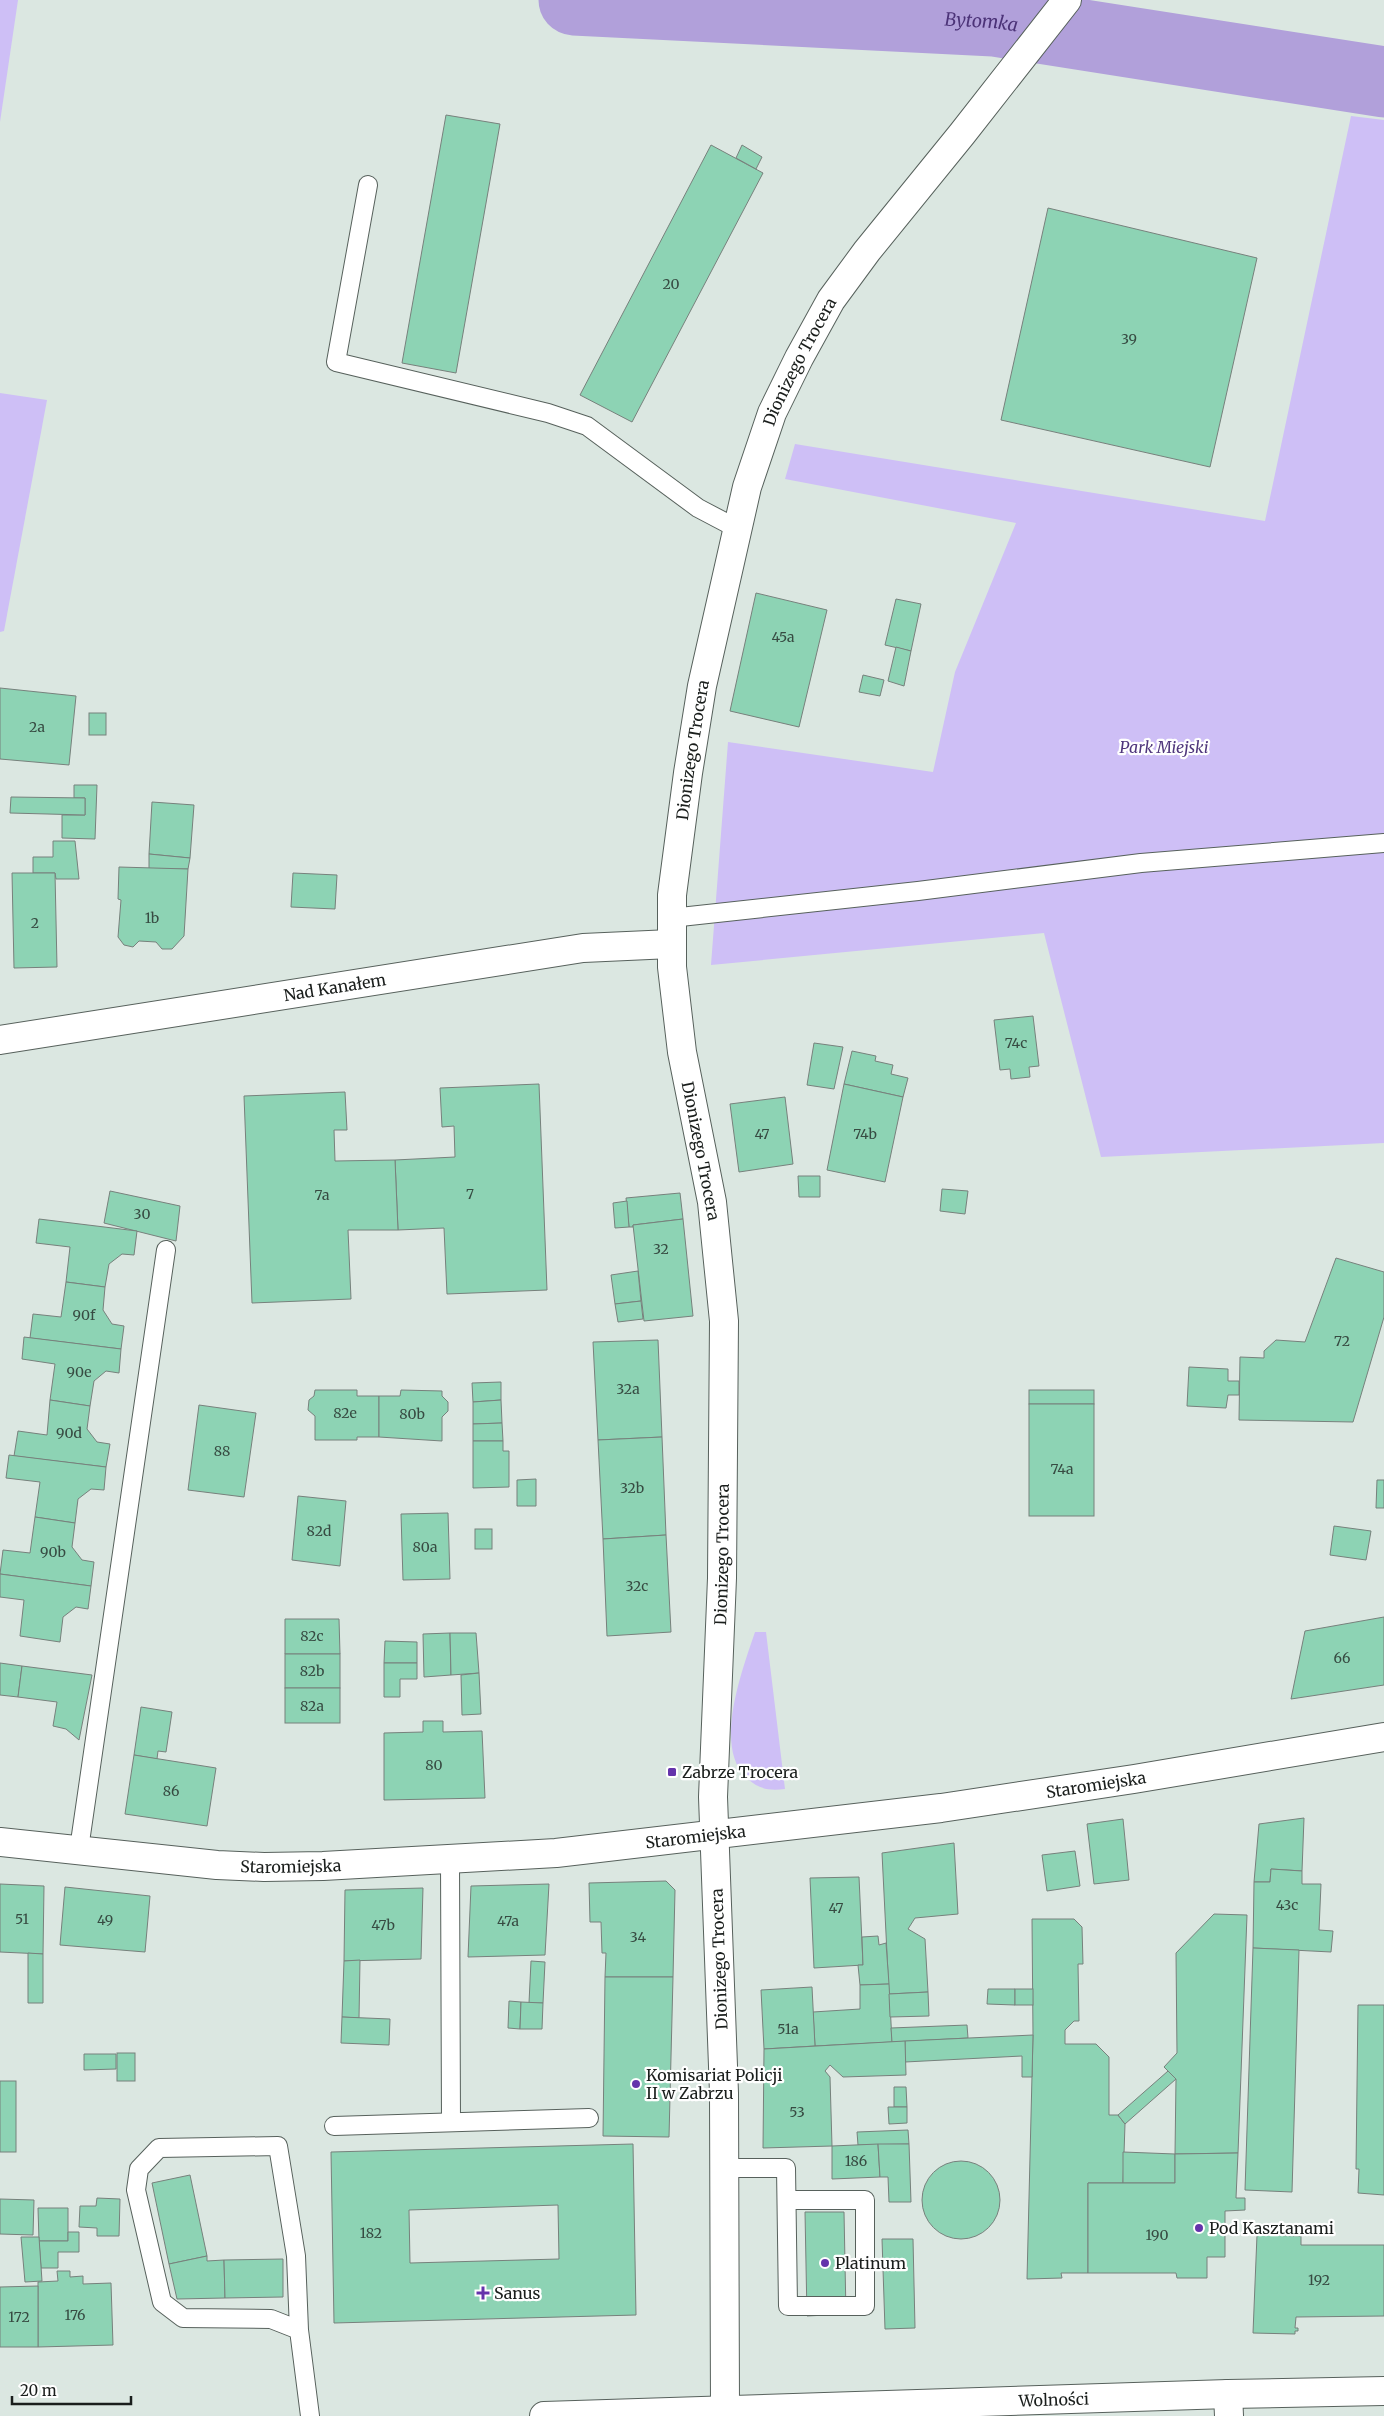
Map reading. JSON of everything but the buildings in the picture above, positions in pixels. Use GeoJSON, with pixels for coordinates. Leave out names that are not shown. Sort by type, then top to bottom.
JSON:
{"type":"FeatureCollection","features":[{"type":"Feature","properties":{"kind":"street","name":"Dionizego Trocera"},"geometry":{"type":"LineString","coordinates":[[725,2410],[724,2093],[714,1836],[714,1749],[723,1559],[724,1321],[712,1202],[678,1028],[671,931],[672,895],[690,763],[702,686],[746,487],[772,413],[799,358],[831,300],[867,251],[1068,0]]}},
{"type":"Feature","properties":{"kind":"street","name":"Nad Kanałem"},"geometry":{"type":"LineString","coordinates":[[0,1040],[584,948],[671,931]]}},
{"type":"Feature","properties":{"kind":"street","name":"Staromiejska"},"geometry":{"type":"LineString","coordinates":[[0,1842],[217,1865],[264,1866],[324,1866],[556,1853],[941,1808],[1134,1779],[1384,1737]]}},
{"type":"Feature","properties":{"kind":"street","name":"Wolności"},"geometry":{"type":"LineString","coordinates":[[544,2416],[977,2404],[1229,2405],[1384,2391]]}},
{"type":"Feature","properties":{"kind":"lane"},"geometry":{"type":"LineString","coordinates":[[368,185],[336,362],[548,413],[587,426],[698,508],[736,528]]}},
{"type":"Feature","properties":{"kind":"lane"},"geometry":{"type":"LineString","coordinates":[[671,931],[918,891],[1141,863],[1384,842]]}},
{"type":"Feature","properties":{"kind":"lane"},"geometry":{"type":"LineString","coordinates":[[79,1849],[166,1250]]}},
{"type":"Feature","properties":{"kind":"lane"},"geometry":{"type":"LineString","coordinates":[[450,1859],[451,2122]]}},
{"type":"Feature","properties":{"kind":"lane"},"geometry":{"type":"LineString","coordinates":[[334,2126],[588,2118]]}},
{"type":"Feature","properties":{"kind":"lane"},"geometry":{"type":"LineString","coordinates":[[299,2330],[270,2320],[183,2318],[162,2302],[136,2190],[139,2169],[159,2148],[278,2146],[296,2256],[299,2330],[310,2416]]}},
{"type":"Feature","properties":{"kind":"lane"},"geometry":{"type":"LineString","coordinates":[[724,2168],[786,2168],[788,2306],[866,2306],[865,2200],[787,2200]]}},
{"type":"Feature","properties":{"kind":"green space"},"geometry":{"type":"Polygon","coordinates":[[[0,0],[18,0],[0,122],[0,0]]]}},
{"type":"Feature","properties":{"kind":"green space","name":"Park Miejski"},"geometry":{"type":"Polygon","coordinates":[[[1351,116],[1384,120],[1384,1143],[1101,1157],[1044,933],[711,965],[728,742],[933,772],[955,672],[1016,523],[785,479],[795,444],[1265,521],[1351,116]]]}},
{"type":"Feature","properties":{"kind":"green space"},"geometry":{"type":"Polygon","coordinates":[[[0,393],[47,400],[4,631],[0,632],[0,393]]]}},
{"type":"Feature","properties":{"kind":"green space"},"geometry":{"type":"Polygon","coordinates":[[[755,1632],[766,1632],[785,1789],[773,1790],[764,1788],[750,1781],[736,1763],[732,1746],[731,1727],[738,1686],[755,1632]]]}},
{"type":"Feature","properties":{"kind":"waterway","name":"Bytomka"},"geometry":{"type":"LineString","coordinates":[[574,0],[994,21],[1384,82]]}},
{"type":"Feature","properties":{"kind":"place","name":"Zabrze Trocera"},"geometry":{"type":"Point","coordinates":[672,1772]}},
{"type":"Feature","properties":{"kind":"place","name":"Komisariat Policji II w Zabrzu"},"geometry":{"type":"Point","coordinates":[636,2084]}},
{"type":"Feature","properties":{"kind":"place","name":"Pod Kasztanami"},"geometry":{"type":"Point","coordinates":[1199,2228]}},
{"type":"Feature","properties":{"kind":"place","name":"Platinum"},"geometry":{"type":"Point","coordinates":[825,2263]}},
{"type":"Feature","properties":{"kind":"place","name":"Sanus"},"geometry":{"type":"Point","coordinates":[483,2293]}}]}
